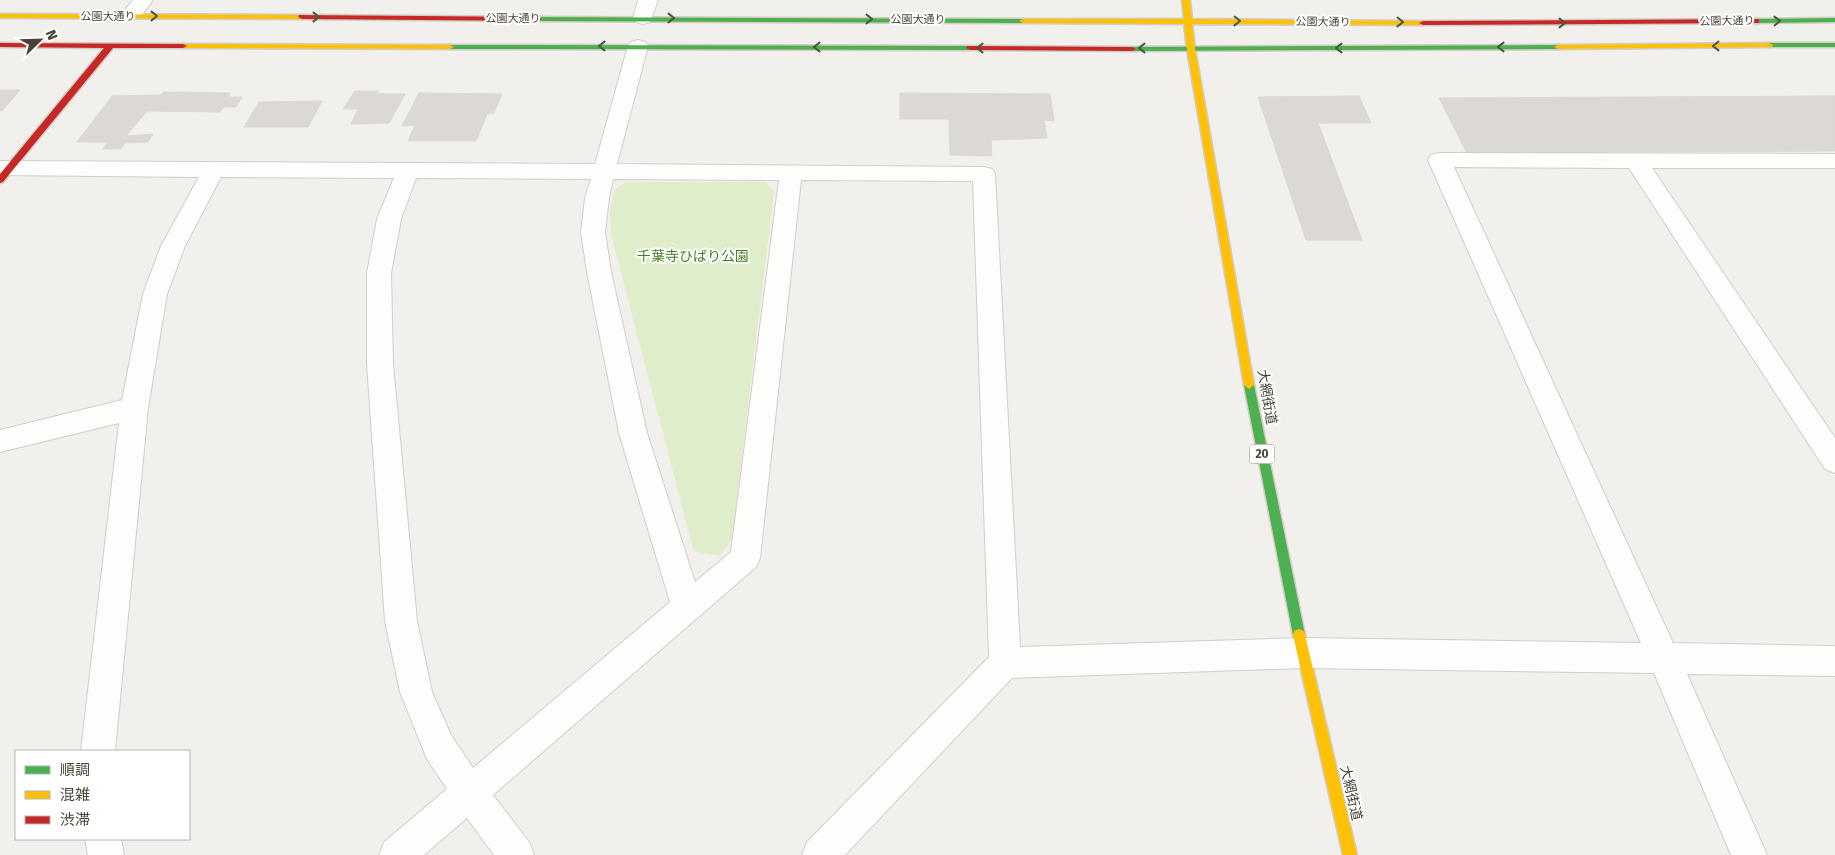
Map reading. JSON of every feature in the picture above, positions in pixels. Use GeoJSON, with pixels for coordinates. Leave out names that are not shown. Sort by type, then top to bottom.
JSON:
{"type":"FeatureCollection","features":[{"type":"Feature","properties":{"kind":"street"},"geometry":{"type":"LineString","coordinates":[[130,16],[144,0]]}},
{"type":"Feature","properties":{"kind":"street","name":"大網街道"},"geometry":{"type":"LineString","coordinates":[[1186,0],[1191,49],[1256,422],[1304,653],[1350,855]]}},
{"type":"Feature","properties":{"kind":"street","name":"公園大通り"},"geometry":{"type":"LineString","coordinates":[[0,16],[646,9],[1188,20],[1493,23],[1835,20]]}},
{"type":"Feature","properties":{"kind":"street","name":"公園大通り"},"geometry":{"type":"LineString","coordinates":[[0,45],[1191,49],[1835,45]]}},
{"type":"Feature","properties":{"kind":"street"},"geometry":{"type":"LineString","coordinates":[[3,172],[110,46]]}},
{"type":"Feature","properties":{"kind":"street"},"geometry":{"type":"LineString","coordinates":[[638,46],[597,198],[593,232],[599,272],[633,433],[687,606]]}},
{"type":"Feature","properties":{"kind":"street"},"geometry":{"type":"LineString","coordinates":[[1749,855],[1664,659],[1439,160],[1635,159],[1834,162]]}},
{"type":"Feature","properties":{"kind":"street"},"geometry":{"type":"LineString","coordinates":[[1635,159],[1835,461]]}},
{"type":"Feature","properties":{"kind":"street"},"geometry":{"type":"LineString","coordinates":[[3,172],[214,169],[984,174],[1005,663]]}},
{"type":"Feature","properties":{"kind":"street"},"geometry":{"type":"LineString","coordinates":[[98,750],[134,408],[155,294],[174,246],[214,169]]}},
{"type":"Feature","properties":{"kind":"street"},"geometry":{"type":"LineString","coordinates":[[408,170],[389,219],[379,273],[380,364],[401,621],[416,692],[439,747],[470,794],[516,855]]}},
{"type":"Feature","properties":{"kind":"street"},"geometry":{"type":"LineString","coordinates":[[397,855],[744,558],[791,173]]}},
{"type":"Feature","properties":{"kind":"street"},"geometry":{"type":"LineString","coordinates":[[0,441],[134,408]]}},
{"type":"Feature","properties":{"kind":"street"},"geometry":{"type":"LineString","coordinates":[[820,855],[1005,663],[1304,653],[1835,661]]}},
{"type":"Feature","properties":{"kind":"street"},"geometry":{"type":"LineString","coordinates":[[103,840],[106,855]]}},
{"type":"Feature","properties":{"kind":"green space","name":"千葉寺ひばり公園"},"geometry":{"type":"Polygon","coordinates":[[[626,182],[766,182],[774,192],[732,539],[720,556],[694,552],[611,235],[610,210],[615,189],[626,182]]]}},
{"type":"Feature","properties":{"kind":"building"},"geometry":{"type":"Polygon","coordinates":[[[0,90],[20,90],[2,111],[0,111],[0,90]]]}},
{"type":"Feature","properties":{"kind":"building"},"geometry":{"type":"Polygon","coordinates":[[[355,91],[378,91],[375,94],[405,94],[389,123],[351,124],[358,109],[343,109],[355,91]]]}},
{"type":"Feature","properties":{"kind":"building"},"geometry":{"type":"Polygon","coordinates":[[[163,92],[230,93],[228,97],[242,97],[236,107],[223,107],[220,112],[147,111],[126,136],[153,134],[148,142],[125,143],[121,149],[103,149],[108,142],[77,142],[112,96],[161,95],[163,92]]]}},
{"type":"Feature","properties":{"kind":"building"},"geometry":{"type":"Polygon","coordinates":[[[419,93],[502,94],[494,113],[487,114],[476,141],[408,141],[415,125],[402,126],[419,93]]]}},
{"type":"Feature","properties":{"kind":"building"},"geometry":{"type":"Polygon","coordinates":[[[900,93],[1050,94],[1054,121],[1044,120],[1047,138],[991,140],[992,156],[950,155],[949,119],[900,119],[900,93]]]}},
{"type":"Feature","properties":{"kind":"building"},"geometry":{"type":"Polygon","coordinates":[[[1359,96],[1371,123],[1318,123],[1362,240],[1306,240],[1258,97],[1359,96]]]}},
{"type":"Feature","properties":{"kind":"building"},"geometry":{"type":"Polygon","coordinates":[[[1835,96],[1835,151],[1467,153],[1439,98],[1835,96]]]}},
{"type":"Feature","properties":{"kind":"building"},"geometry":{"type":"Polygon","coordinates":[[[322,101],[308,127],[244,127],[259,102],[322,101]]]}},
{"type":"Feature","properties":{"kind":"traffic: fast"},"geometry":{"type":"LineString","coordinates":[[538,19],[1023,21]]}},
{"type":"Feature","properties":{"kind":"traffic: fast"},"geometry":{"type":"LineString","coordinates":[[1756,21],[1835,20]]}},
{"type":"Feature","properties":{"kind":"traffic: fast"},"geometry":{"type":"LineString","coordinates":[[1769,45],[1835,45]]}},
{"type":"Feature","properties":{"kind":"traffic: fast"},"geometry":{"type":"LineString","coordinates":[[450,47],[970,48]]}},
{"type":"Feature","properties":{"kind":"traffic: fast"},"geometry":{"type":"LineString","coordinates":[[1132,49],[1558,47]]}},
{"type":"Feature","properties":{"kind":"traffic: fast"},"geometry":{"type":"LineString","coordinates":[[1249,385],[1299,635]]}},
{"type":"Feature","properties":{"kind":"traffic: slow"},"geometry":{"type":"LineString","coordinates":[[1186,0],[1191,49],[1249,385]]}},
{"type":"Feature","properties":{"kind":"traffic: slow"},"geometry":{"type":"LineString","coordinates":[[0,16],[302,17]]}},
{"type":"Feature","properties":{"kind":"traffic: slow"},"geometry":{"type":"LineString","coordinates":[[1023,21],[1423,23]]}},
{"type":"Feature","properties":{"kind":"traffic: slow"},"geometry":{"type":"LineString","coordinates":[[1558,47],[1769,45]]}},
{"type":"Feature","properties":{"kind":"traffic: slow"},"geometry":{"type":"LineString","coordinates":[[183,46],[450,47]]}},
{"type":"Feature","properties":{"kind":"traffic: slow"},"geometry":{"type":"LineString","coordinates":[[1299,635],[1350,855]]}},
{"type":"Feature","properties":{"kind":"traffic: jam"},"geometry":{"type":"LineString","coordinates":[[302,17],[538,19]]}},
{"type":"Feature","properties":{"kind":"traffic: jam"},"geometry":{"type":"LineString","coordinates":[[1423,23],[1756,21]]}},
{"type":"Feature","properties":{"kind":"traffic: jam"},"geometry":{"type":"LineString","coordinates":[[0,45],[183,46]]}},
{"type":"Feature","properties":{"kind":"traffic: jam"},"geometry":{"type":"LineString","coordinates":[[0,180],[110,46]]}},
{"type":"Feature","properties":{"kind":"traffic: jam"},"geometry":{"type":"LineString","coordinates":[[970,48],[1132,49]]}}]}
